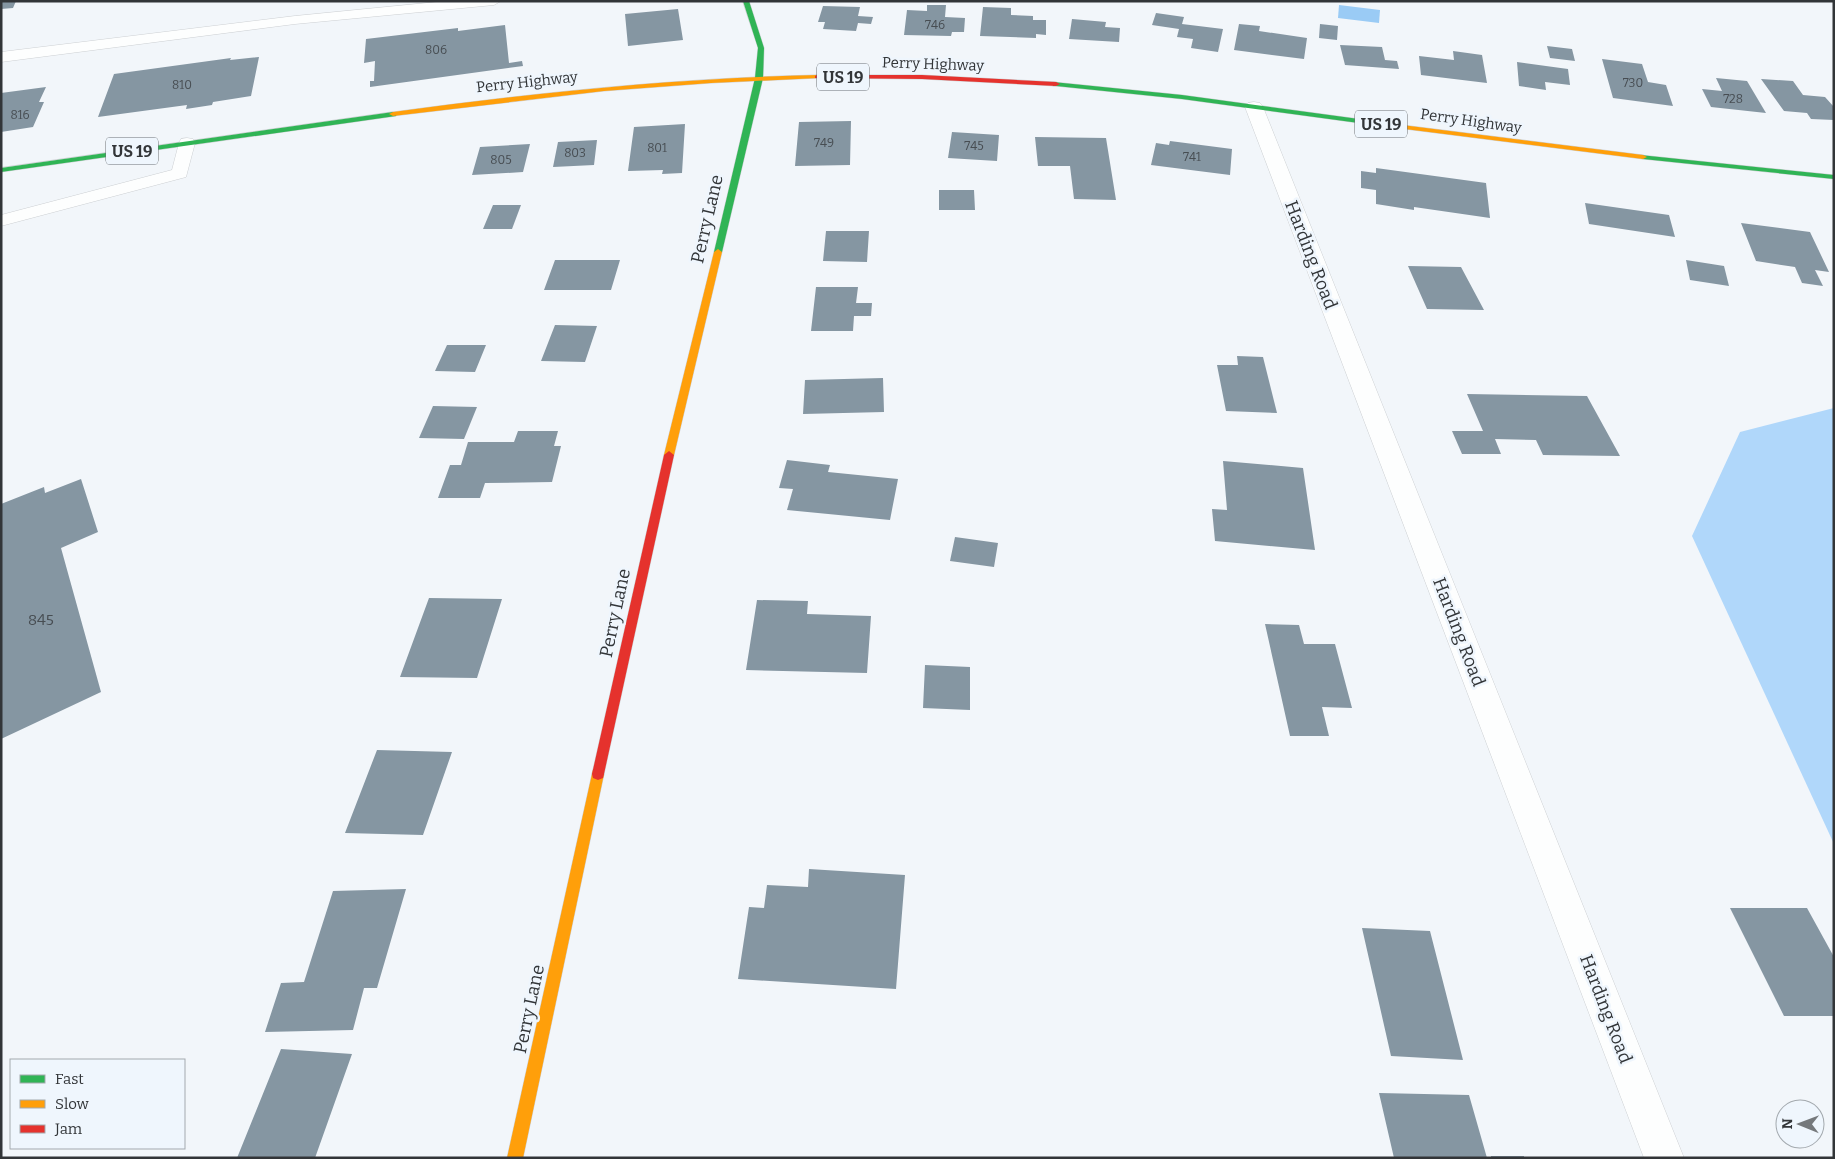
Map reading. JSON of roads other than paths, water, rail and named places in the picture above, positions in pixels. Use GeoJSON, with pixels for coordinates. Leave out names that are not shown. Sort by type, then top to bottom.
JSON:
{"type":"FeatureCollection","features":[{"type":"Feature","properties":{"kind":"main road","name":"Perry Lane"},"geometry":{"type":"LineString","coordinates":[[515,1158],[644,560],[759,78],[761,48],[746,1]]}},
{"type":"Feature","properties":{"kind":"main road","name":"Perry Highway"},"geometry":{"type":"LineString","coordinates":[[1,170],[412,110],[524,97],[759,78],[860,76],[996,81],[1124,91],[1603,153],[1834,177]]}},
{"type":"Feature","properties":{"kind":"street","name":"Harding Road"},"geometry":{"type":"LineString","coordinates":[[1254,107],[1664,1158]]}},
{"type":"Feature","properties":{"kind":"lane"},"geometry":{"type":"LineString","coordinates":[[1,57],[295,20],[494,1]]}},
{"type":"Feature","properties":{"kind":"lane"},"geometry":{"type":"LineString","coordinates":[[1,222],[180,172],[187,143]]}}]}
